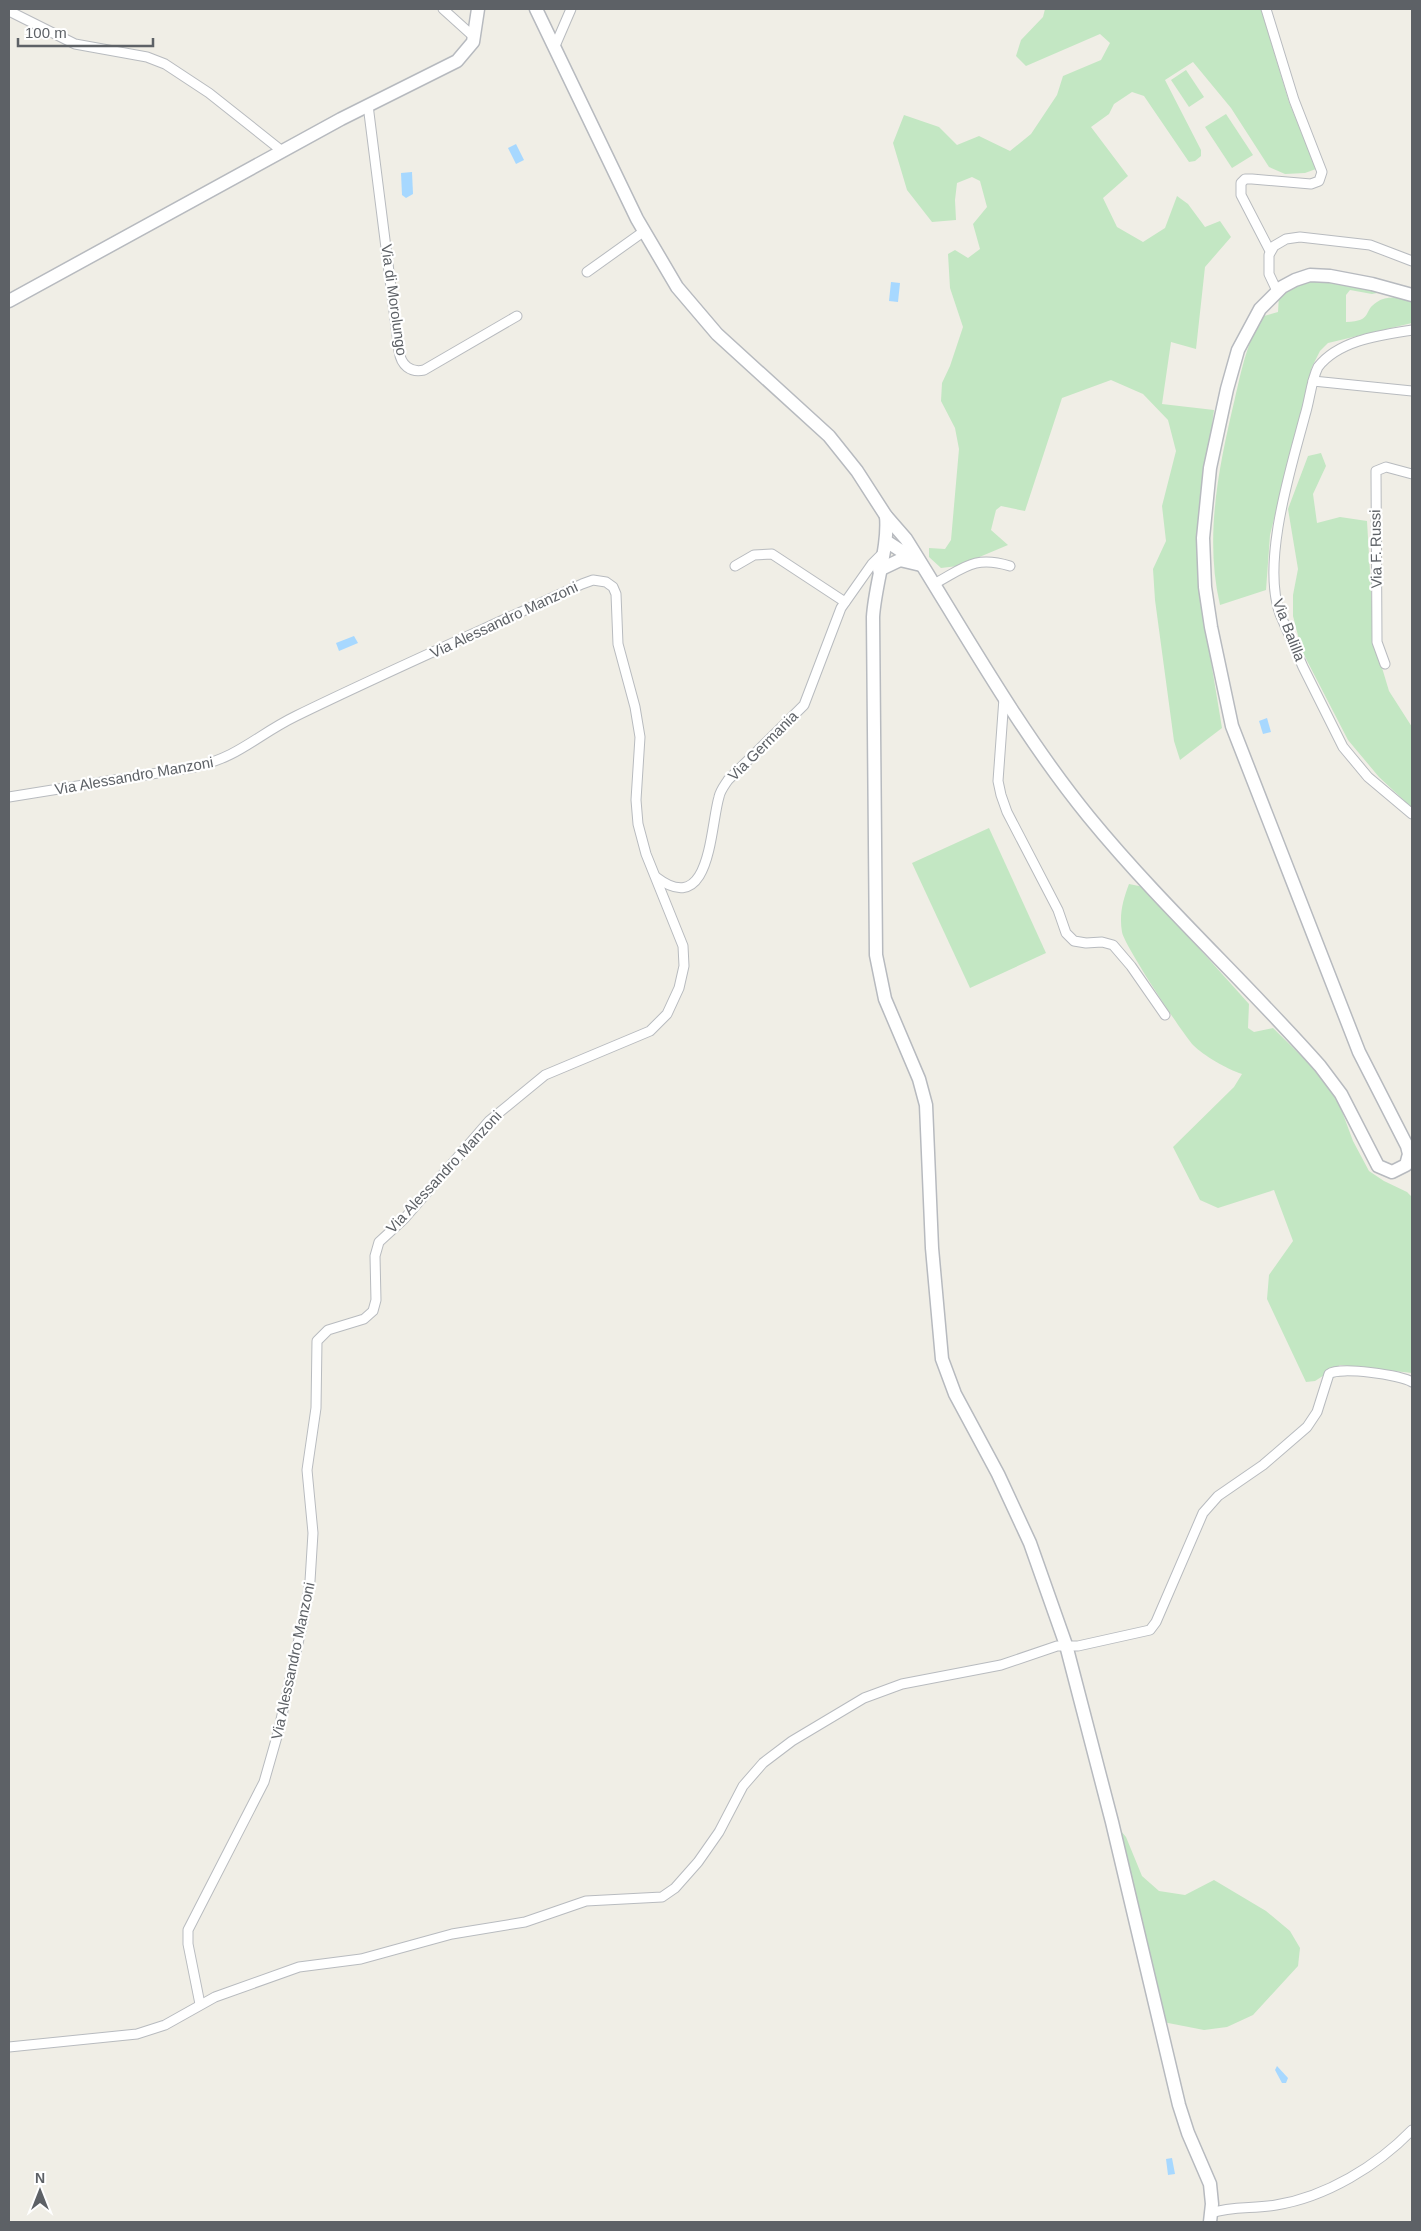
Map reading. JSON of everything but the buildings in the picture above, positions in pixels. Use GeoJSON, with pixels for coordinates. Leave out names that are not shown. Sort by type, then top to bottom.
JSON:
{"type":"FeatureCollection","features":[{"type":"Feature","properties":{"kind":"street"},"geometry":{"type":"LineString","coordinates":[[443,9],[474,37]]}},
{"type":"Feature","properties":{"kind":"street"},"geometry":{"type":"LineString","coordinates":[[9,301],[282,151],[457,60],[466,52],[474,37],[478,9]]}},
{"type":"Feature","properties":{"kind":"street"},"geometry":{"type":"LineString","coordinates":[[536,9],[643,232],[671,279],[692,306],[718,334],[829,436],[857,471],[886,516],[911,547],[1053,770],[1098,828],[1325,1072],[1341,1094],[1378,1166],[1389,1172],[1403,1168],[1409,1158],[1407,1146],[1359,1052],[1233,731],[1223,694],[1208,606],[1203,560],[1204,517],[1221,416],[1234,362],[1244,336],[1260,309],[1277,291],[1298,278],[1319,275],[1372,284],[1412,295]]}},
{"type":"Feature","properties":{"kind":"street"},"geometry":{"type":"LineString","coordinates":[[555,46],[571,9]]}},
{"type":"Feature","properties":{"kind":"street"},"geometry":{"type":"LineString","coordinates":[[1266,9],[1294,100],[1322,172],[1319,181],[1311,184],[1252,179],[1245,179],[1240,183],[1241,195],[1270,251],[1269,274],[1277,291]]}},
{"type":"Feature","properties":{"kind":"street"},"geometry":{"type":"LineString","coordinates":[[9,11],[75,44],[147,57],[165,64],[209,93],[282,151]]}},
{"type":"Feature","properties":{"kind":"street","name":"Via di Morolungo"},"geometry":{"type":"LineString","coordinates":[[368,105],[399,351],[403,363],[410,369],[424,370],[518,316]]}},
{"type":"Feature","properties":{"kind":"street"},"geometry":{"type":"LineString","coordinates":[[587,272],[643,232]]}},
{"type":"Feature","properties":{"kind":"street"},"geometry":{"type":"LineString","coordinates":[[1270,251],[1282,240],[1300,237],[1370,245],[1412,262]]}},
{"type":"Feature","properties":{"kind":"street","name":"Via Balilla"},"geometry":{"type":"LineString","coordinates":[[1412,330],[1341,347],[1322,362],[1313,381],[1290,476],[1275,548],[1273,572],[1276,599],[1303,667],[1343,747],[1368,777],[1412,814]]}},
{"type":"Feature","properties":{"kind":"street"},"geometry":{"type":"LineString","coordinates":[[1313,381],[1412,391]]}},
{"type":"Feature","properties":{"kind":"street","name":"Via F. Russi"},"geometry":{"type":"LineString","coordinates":[[1385,664],[1378,642],[1376,471],[1386,467],[1412,474]]}},
{"type":"Feature","properties":{"kind":"street"},"geometry":{"type":"LineString","coordinates":[[886,516],[884,547],[879,570],[873,626],[876,955],[885,999],[919,1080],[926,1106],[932,1248],[940,1349],[944,1369],[955,1394],[998,1474],[1033,1549],[1066,1646],[1112,1822],[1179,2105],[1188,2133],[1210,2184],[1213,2198],[1210,2218]]}},
{"type":"Feature","properties":{"kind":"street"},"geometry":{"type":"LineString","coordinates":[[884,547],[898,539],[911,547]]}},
{"type":"Feature","properties":{"kind":"street"},"geometry":{"type":"LineString","coordinates":[[884,547],[921,565]]}},
{"type":"Feature","properties":{"kind":"street","name":"Via Germania"},"geometry":{"type":"LineString","coordinates":[[655,876],[666,884],[678,887],[688,886],[699,877],[711,842],[722,789],[728,780],[806,702],[829,637],[844,602],[884,547]]}},
{"type":"Feature","properties":{"kind":"street"},"geometry":{"type":"LineString","coordinates":[[735,566],[754,555],[772,554],[844,602]]}},
{"type":"Feature","properties":{"kind":"street"},"geometry":{"type":"LineString","coordinates":[[879,570],[900,560],[921,565]]}},
{"type":"Feature","properties":{"kind":"street"},"geometry":{"type":"LineString","coordinates":[[934,584],[978,562],[995,562],[1010,566]]}},
{"type":"Feature","properties":{"kind":"street","name":"Via Alessandro Manzoni"},"geometry":{"type":"LineString","coordinates":[[9,798],[195,767],[220,760],[237,753],[296,716],[582,584],[598,580],[610,584],[616,594],[618,644],[635,707],[640,737],[637,819],[655,876],[684,953],[682,979],[667,1014],[655,1028],[541,1078],[489,1121],[404,1219],[379,1242],[375,1253],[376,1300],[373,1311],[364,1318],[328,1330],[318,1341],[316,1408],[307,1470],[313,1533],[307,1603],[278,1733],[264,1782],[188,1930],[188,1944],[200,2004]]}},
{"type":"Feature","properties":{"kind":"street"},"geometry":{"type":"LineString","coordinates":[[1004,695],[998,781],[1001,795],[1007,812],[1058,910],[1066,933],[1074,941],[1086,943],[1102,942],[1113,945],[1131,966],[1165,1015]]}},
{"type":"Feature","properties":{"kind":"street"},"geometry":{"type":"LineString","coordinates":[[9,2047],[137,2034],[165,2025],[223,1993],[299,1967],[361,1959],[458,1933],[520,1923],[586,1900],[662,1897],[682,1880],[710,1845],[752,1774],[766,1760],[797,1738],[864,1698],[912,1681],[1008,1664],[1053,1647],[1078,1646],[1142,1633],[1154,1627],[1202,1512],[1218,1496],[1270,1459],[1308,1427],[1317,1412],[1326,1379],[1331,1372],[1340,1370],[1398,1377],[1412,1382]]}},
{"type":"Feature","properties":{"kind":"street"},"geometry":{"type":"LineString","coordinates":[[1210,2218],[1228,2208],[1277,2205],[1318,2193],[1361,2170],[1412,2130]]}},
{"type":"Feature","properties":{"kind":"green space"},"geometry":{"type":"Polygon","coordinates":[[[1045,9],[1261,9],[1289,102],[1316,169],[1305,173],[1285,174],[1269,167],[1231,108],[1193,62],[1165,80],[1201,150],[1201,156],[1195,161],[1189,162],[1144,96],[1132,92],[1114,104],[1109,114],[1091,127],[1128,176],[1103,198],[1117,227],[1143,242],[1165,228],[1177,196],[1188,204],[1205,227],[1220,221],[1231,237],[1205,267],[1196,349],[1171,342],[1162,404],[1214,410],[1201,510],[1203,613],[1222,728],[1180,760],[1174,741],[1155,600],[1153,569],[1166,541],[1162,506],[1176,451],[1168,420],[1143,394],[1111,380],[1062,398],[1025,511],[1001,506],[996,510],[991,530],[1008,545],[958,566],[941,568],[929,557],[929,548],[945,549],[951,540],[959,449],[955,428],[941,401],[942,383],[950,366],[963,327],[950,288],[948,254],[955,250],[968,258],[980,249],[973,224],[987,207],[980,181],[972,177],[957,183],[955,200],[956,220],[932,222],[907,190],[893,143],[904,115],[939,127],[957,145],[979,136],[1010,151],[1031,134],[1057,95],[1063,76],[1101,60],[1110,43],[1100,34],[1026,66],[1016,56],[1021,40],[1043,17],[1045,9]]]}},
{"type":"Feature","properties":{"kind":"green space"},"geometry":{"type":"Polygon","coordinates":[[[1186,70],[1204,97],[1189,107],[1171,80],[1186,70]]]}},
{"type":"Feature","properties":{"kind":"green space"},"geometry":{"type":"Polygon","coordinates":[[[1226,114],[1253,155],[1232,168],[1205,127],[1226,114]]]}},
{"type":"Feature","properties":{"kind":"green space"},"geometry":{"type":"Polygon","coordinates":[[[1320,278],[1382,292],[1372,294],[1350,290],[1346,295],[1346,322],[1361,320],[1377,302],[1385,298],[1394,298],[1412,300],[1412,323],[1328,343],[1320,351],[1312,367],[1270,535],[1266,590],[1220,605],[1215,579],[1213,527],[1219,475],[1246,355],[1253,335],[1264,316],[1278,312],[1279,295],[1290,286],[1320,278]]]}},
{"type":"Feature","properties":{"kind":"green space"},"geometry":{"type":"Polygon","coordinates":[[[1321,453],[1326,466],[1313,494],[1317,523],[1340,517],[1367,521],[1374,641],[1389,691],[1412,727],[1412,808],[1379,777],[1348,740],[1302,651],[1293,616],[1293,595],[1298,569],[1288,509],[1308,456],[1321,453]]]}},
{"type":"Feature","properties":{"kind":"green space"},"geometry":{"type":"Polygon","coordinates":[[[989,828],[1046,953],[970,988],[912,863],[989,828]]]}},
{"type":"Feature","properties":{"kind":"green space"},"geometry":{"type":"Polygon","coordinates":[[[1129,884],[1144,887],[1249,1004],[1248,1028],[1254,1032],[1273,1028],[1333,1087],[1353,1141],[1369,1171],[1407,1192],[1412,1197],[1412,1373],[1340,1365],[1315,1381],[1306,1382],[1267,1299],[1269,1275],[1293,1241],[1274,1190],[1218,1208],[1200,1200],[1173,1147],[1234,1087],[1242,1074],[1216,1062],[1193,1045],[1142,970],[1122,932],[1122,907],[1129,884]]]}},
{"type":"Feature","properties":{"kind":"green space"},"geometry":{"type":"Polygon","coordinates":[[[1120,1830],[1126,1837],[1142,1876],[1159,1891],[1185,1895],[1214,1880],[1266,1911],[1290,1931],[1300,1948],[1298,1966],[1253,2015],[1227,2027],[1204,2030],[1163,2022],[1120,1830]]]}},
{"type":"Feature","properties":{"kind":"water"},"geometry":{"type":"Polygon","coordinates":[[[516,144],[524,160],[516,164],[508,148],[516,144]]]}},
{"type":"Feature","properties":{"kind":"water"},"geometry":{"type":"Polygon","coordinates":[[[412,172],[413,194],[406,198],[402,195],[401,173],[412,172]]]}},
{"type":"Feature","properties":{"kind":"water"},"geometry":{"type":"Polygon","coordinates":[[[891,282],[900,283],[898,302],[889,301],[891,282]]]}},
{"type":"Feature","properties":{"kind":"water"},"geometry":{"type":"Polygon","coordinates":[[[354,636],[358,643],[339,651],[336,643],[354,636]]]}},
{"type":"Feature","properties":{"kind":"water"},"geometry":{"type":"Polygon","coordinates":[[[1267,718],[1271,732],[1263,734],[1259,721],[1267,718]]]}},
{"type":"Feature","properties":{"kind":"water"},"geometry":{"type":"Polygon","coordinates":[[[1277,2066],[1288,2078],[1286,2083],[1282,2083],[1275,2070],[1277,2066]]]}},
{"type":"Feature","properties":{"kind":"water"},"geometry":{"type":"Polygon","coordinates":[[[1172,2158],[1175,2174],[1168,2175],[1166,2159],[1172,2158]]]}}]}
